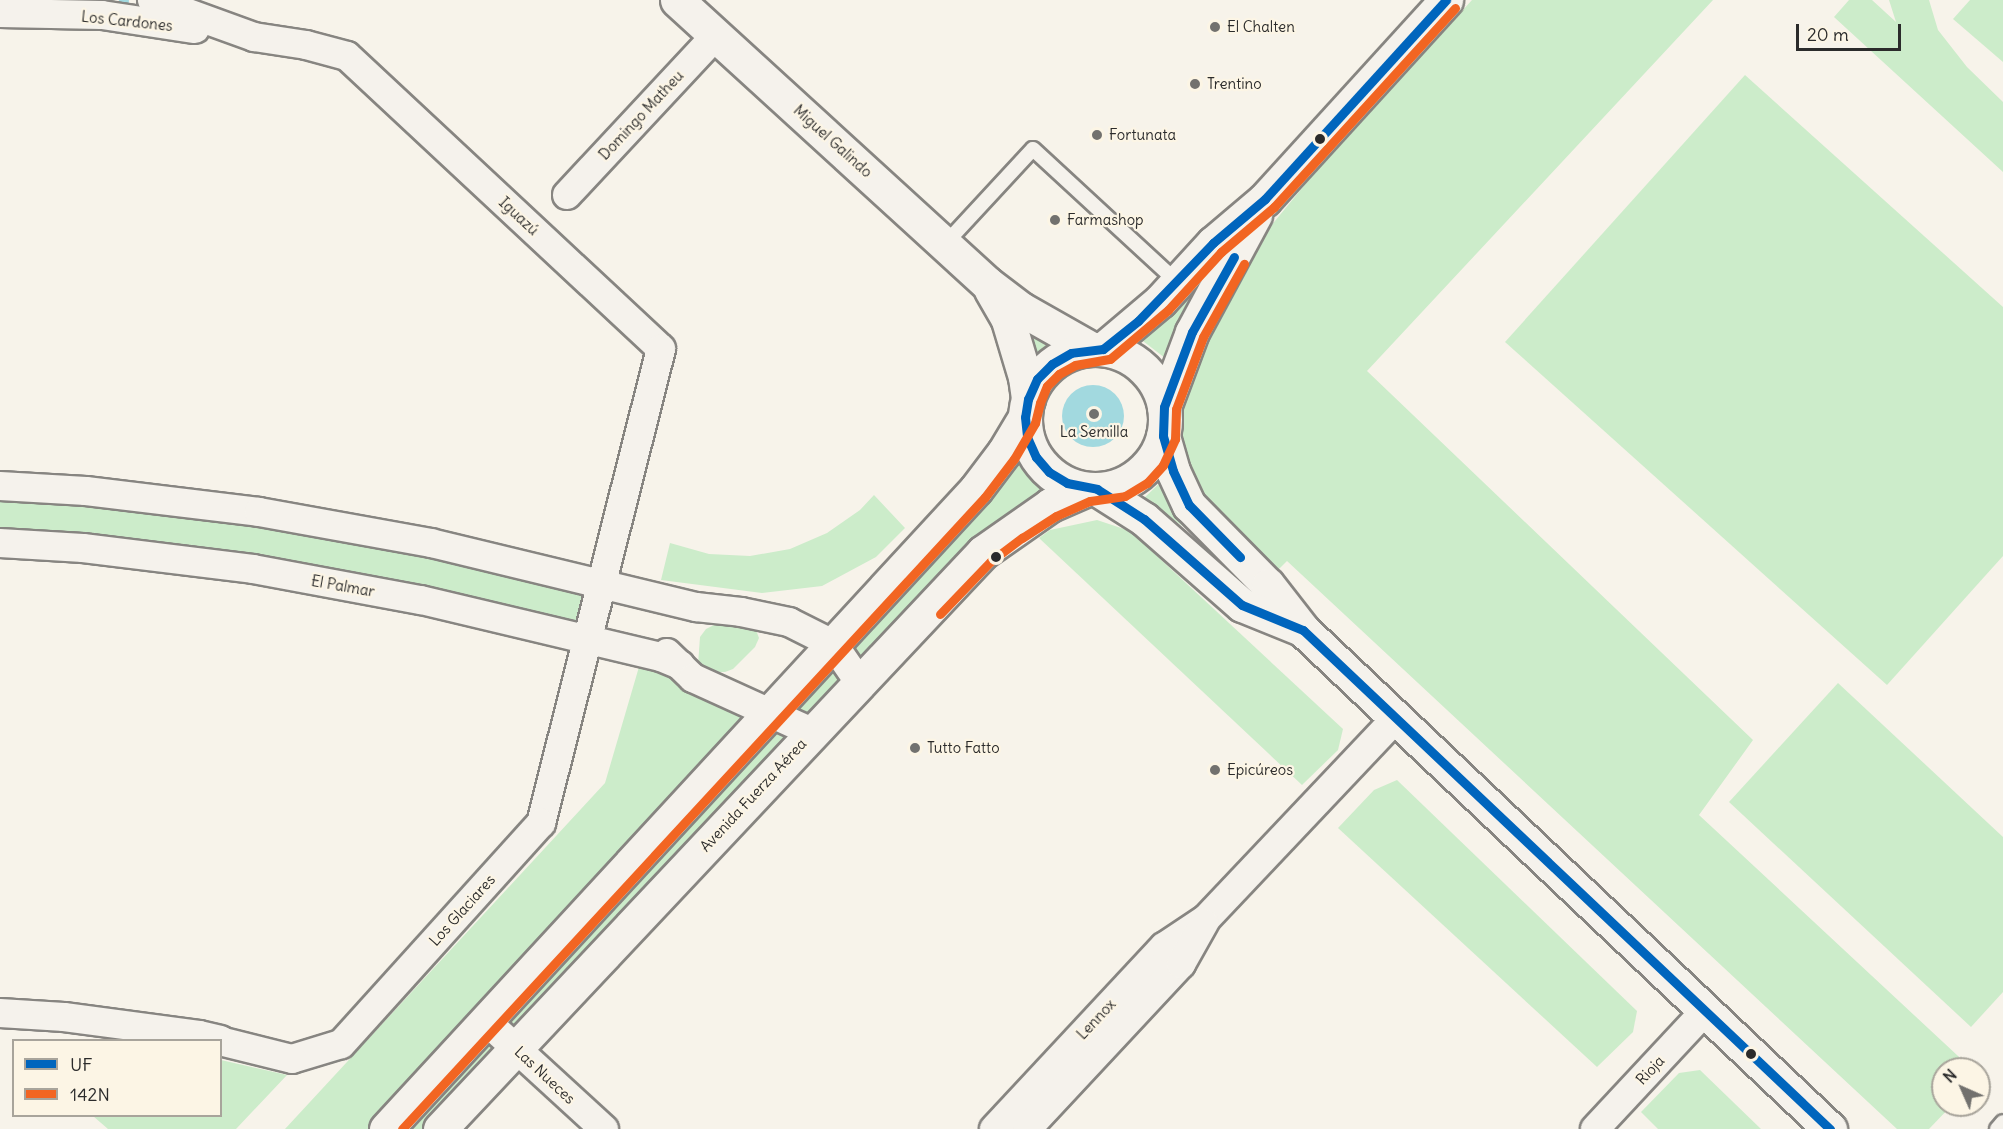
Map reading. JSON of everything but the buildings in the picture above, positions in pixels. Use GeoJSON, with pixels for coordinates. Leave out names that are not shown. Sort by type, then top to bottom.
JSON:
{"type":"FeatureCollection","features":[{"type":"Feature","properties":{"kind":"main road","name":"Miguel Galindo"},"geometry":{"type":"LineString","coordinates":[[677,0],[987,283],[1021,309],[1098,349]]}},
{"type":"Feature","properties":{"kind":"main road","name":"Avenida Fuerza Aérea"},"geometry":{"type":"LineString","coordinates":[[386,1129],[976,489],[1004,452],[1026,408],[1037,379],[1052,364],[1071,353],[1098,349],[1138,321],[1214,243],[1262,203],[1446,0]]}},
{"type":"Feature","properties":{"kind":"main road","name":"Avenida Fuerza Aérea"},"geometry":{"type":"LineString","coordinates":[[440,1129],[983,552],[1050,505],[1092,489],[1119,484],[1139,474],[1154,457],[1192,332],[1208,300],[1237,253],[1262,203]]}},
{"type":"Feature","properties":{"kind":"main road","name":"Miguel Galindo"},"geometry":{"type":"LineString","coordinates":[[987,283],[1008,320],[1022,368],[1026,408]]}},
{"type":"Feature","properties":{"kind":"main road"},"geometry":{"type":"LineString","coordinates":[[1098,349],[1125,355],[1143,368],[1157,386],[1173,471],[1189,505],[1268,585],[1303,630],[1830,1129]]}},
{"type":"Feature","properties":{"kind":"main road"},"geometry":{"type":"LineString","coordinates":[[1026,408],[1027,437],[1049,472],[1067,483],[1092,489],[1144,519],[1242,605],[1303,630]]}},
{"type":"Feature","properties":{"kind":"street","name":"Iguazú"},"geometry":{"type":"LineString","coordinates":[[152,0],[254,37],[306,45],[347,56],[661,349],[601,586]]}},
{"type":"Feature","properties":{"kind":"street","name":"Los Cardones"},"geometry":{"type":"LineString","coordinates":[[0,13],[102,15],[254,37]]}},
{"type":"Feature","properties":{"kind":"street","name":"Domingo Matheu"},"geometry":{"type":"LineString","coordinates":[[567,195],[716,35]]}},
{"type":"Feature","properties":{"kind":"street"},"geometry":{"type":"LineString","coordinates":[[0,486],[86,491],[260,512],[432,543],[601,586],[657,596],[696,607],[741,612],[789,622],[833,644],[859,682]]}},
{"type":"Feature","properties":{"kind":"street","name":"El Palmar"},"geometry":{"type":"LineString","coordinates":[[0,543],[83,548],[253,569],[421,600],[661,657],[680,665]]}},
{"type":"Feature","properties":{"kind":"street"},"geometry":{"type":"LineString","coordinates":[[601,586],[641,584],[677,592],[696,607]]}},
{"type":"Feature","properties":{"kind":"street","name":"Los Glaciares"},"geometry":{"type":"LineString","coordinates":[[222,1042],[292,1059],[341,1044],[542,823],[601,586]]}},
{"type":"Feature","properties":{"kind":"street","name":"El Palmar"},"geometry":{"type":"LineString","coordinates":[[587,641],[626,641],[663,649],[693,678],[812,732]]}},
{"type":"Feature","properties":{"kind":"street","name":"Lennox"},"geometry":{"type":"LineString","coordinates":[[994,1129],[1164,947],[1206,919],[1396,718]]}},
{"type":"Feature","properties":{"kind":"street","name":"Lennox"},"geometry":{"type":"LineString","coordinates":[[1027,1129],[1181,964],[1206,919]]}},
{"type":"Feature","properties":{"kind":"street","name":"Rioja"},"geometry":{"type":"LineString","coordinates":[[1595,1129],[1706,1010]]}},
{"type":"Feature","properties":{"kind":"street","name":"Los Glaciares"},"geometry":{"type":"LineString","coordinates":[[0,1013],[64,1017],[199,1035],[213,1039]]}},
{"type":"Feature","properties":{"kind":"street","name":"Las Nueces"},"geometry":{"type":"LineString","coordinates":[[486,1021],[604,1129]]}},
{"type":"Feature","properties":{"kind":"lane"},"geometry":{"type":"LineString","coordinates":[[945,244],[1033,150],[1177,282]]}},
{"type":"Feature","properties":{"kind":"lane"},"geometry":{"type":"LineString","coordinates":[[1997,1129],[2003,1122]]}},
{"type":"Feature","properties":{"kind":"green space"},"geometry":{"type":"Polygon","coordinates":[[[1472,0],[1713,0],[1367,371],[1753,740],[1699,815],[1959,1057],[1931,1057],[1931,1117],[1940,1117],[1929,1129],[1897,1129],[1287,561],[1268,580],[1198,503],[1177,436],[1180,390],[1220,301],[1270,227],[1322,164],[1472,0]]]}},
{"type":"Feature","properties":{"kind":"green space"},"geometry":{"type":"Polygon","coordinates":[[[1849,0],[1872,0],[1896,22],[1889,0],[1929,0],[1938,30],[1967,67],[2003,102],[2003,172],[1834,17],[1849,0]]]}},
{"type":"Feature","properties":{"kind":"green space"},"geometry":{"type":"Polygon","coordinates":[[[1970,0],[2003,0],[2003,62],[1953,19],[1970,0]]]}},
{"type":"Feature","properties":{"kind":"green space"},"geometry":{"type":"Polygon","coordinates":[[[1745,75],[2003,307],[2003,556],[1887,685],[1505,342],[1745,75]]]}},
{"type":"Feature","properties":{"kind":"green space"},"geometry":{"type":"Polygon","coordinates":[[[1218,248],[1165,358],[1139,338],[1218,248]]]}},
{"type":"Feature","properties":{"kind":"green space"},"geometry":{"type":"Polygon","coordinates":[[[1024,322],[1059,349],[1031,372],[1024,322]]]}},
{"type":"Feature","properties":{"kind":"green space"},"geometry":{"type":"Polygon","coordinates":[[[1027,437],[1036,457],[1049,472],[1067,483],[1050,505],[440,1129],[285,1129],[605,783],[641,660],[770,712],[1027,437]]]}},
{"type":"Feature","properties":{"kind":"green space"},"geometry":{"type":"Polygon","coordinates":[[[1167,476],[1176,509],[1186,528],[1142,500],[1167,476]]]}},
{"type":"Feature","properties":{"kind":"green space"},"geometry":{"type":"Polygon","coordinates":[[[0,486],[86,491],[601,586],[587,641],[421,600],[0,543],[0,486]]]}},
{"type":"Feature","properties":{"kind":"green space"},"geometry":{"type":"Polygon","coordinates":[[[874,495],[905,528],[876,557],[822,586],[762,593],[661,580],[670,543],[709,554],[750,556],[790,549],[827,533],[860,510],[874,495]]]}},
{"type":"Feature","properties":{"kind":"green space"},"geometry":{"type":"Polygon","coordinates":[[[1097,520],[1130,531],[1343,729],[1338,750],[1302,785],[1039,538],[1050,530],[1097,520]]]}},
{"type":"Feature","properties":{"kind":"green space"},"geometry":{"type":"Polygon","coordinates":[[[714,625],[749,627],[756,630],[759,638],[755,647],[733,669],[725,672],[708,672],[698,665],[700,637],[706,629],[714,625]]]}},
{"type":"Feature","properties":{"kind":"green space"},"geometry":{"type":"Polygon","coordinates":[[[1838,683],[2003,837],[2003,992],[1971,1027],[1729,802],[1838,683]]]}},
{"type":"Feature","properties":{"kind":"green space"},"geometry":{"type":"Polygon","coordinates":[[[1397,780],[1637,1011],[1633,1032],[1597,1067],[1338,828],[1374,790],[1397,780]]]}},
{"type":"Feature","properties":{"kind":"green space"},"geometry":{"type":"Polygon","coordinates":[[[222,1060],[287,1075],[236,1129],[108,1129],[94,1117],[222,1117],[222,1060]]]}},
{"type":"Feature","properties":{"kind":"green space"},"geometry":{"type":"Polygon","coordinates":[[[1700,1070],[1761,1129],[1658,1129],[1641,1112],[1679,1073],[1700,1070]]]}},
{"type":"Feature","properties":{"kind":"water","name":"La Semilla"},"geometry":{"type":"Polygon","coordinates":[[[1087,385],[1099,385],[1115,394],[1122,404],[1124,416],[1122,428],[1115,438],[1099,447],[1087,447],[1076,442],[1067,433],[1062,422],[1062,410],[1067,399],[1076,390],[1087,385]]]}},
{"type":"Feature","properties":{"kind":"waterway"},"geometry":{"type":"LineString","coordinates":[[123,18],[124,0]]}},
{"type":"Feature","properties":{"kind":"transit line","name":"UF"},"geometry":{"type":"LineString","coordinates":[[1446,0],[1265,199],[1213,243],[1138,321],[1103,349],[1071,353],[1052,364],[1037,379],[1028,399],[1025,417],[1027,437],[1036,457],[1049,472],[1067,483],[1097,489],[1144,519],[1242,605],[1303,630],[1830,1129]]}},
{"type":"Feature","properties":{"kind":"transit line","name":"142N"},"geometry":{"type":"LineString","coordinates":[[402,1129],[985,497],[1014,459],[1035,423],[1047,386],[1059,374],[1075,365],[1110,359],[1168,310],[1221,252],[1274,207],[1455,8]]}},
{"type":"Feature","properties":{"kind":"transit line","name":"UF"},"geometry":{"type":"LineString","coordinates":[[1234,257],[1192,332],[1164,407],[1163,436],[1173,471],[1189,505],[1240,557]]}},
{"type":"Feature","properties":{"kind":"transit line","name":"142N"},"geometry":{"type":"LineString","coordinates":[[940,614],[991,561],[1022,538],[1056,516],[1090,501],[1125,496],[1147,483],[1163,465],[1175,439],[1176,409],[1203,337],[1244,264]]}},
{"type":"Feature","properties":{"kind":"place","name":"El Chalten"},"geometry":{"type":"Point","coordinates":[1215,27]}},
{"type":"Feature","properties":{"kind":"place","name":"Trentino"},"geometry":{"type":"Point","coordinates":[1195,84]}},
{"type":"Feature","properties":{"kind":"place","name":"Fortunata"},"geometry":{"type":"Point","coordinates":[1097,135]}},
{"type":"Feature","properties":{"kind":"place","name":"Farmashop"},"geometry":{"type":"Point","coordinates":[1055,220]}},
{"type":"Feature","properties":{"kind":"place","name":"La Semilla"},"geometry":{"type":"Point","coordinates":[1094,414]}},
{"type":"Feature","properties":{"kind":"place","name":"Tutto Fatto"},"geometry":{"type":"Point","coordinates":[915,748]}},
{"type":"Feature","properties":{"kind":"place","name":"Epicúreos"},"geometry":{"type":"Point","coordinates":[1215,770]}}]}
